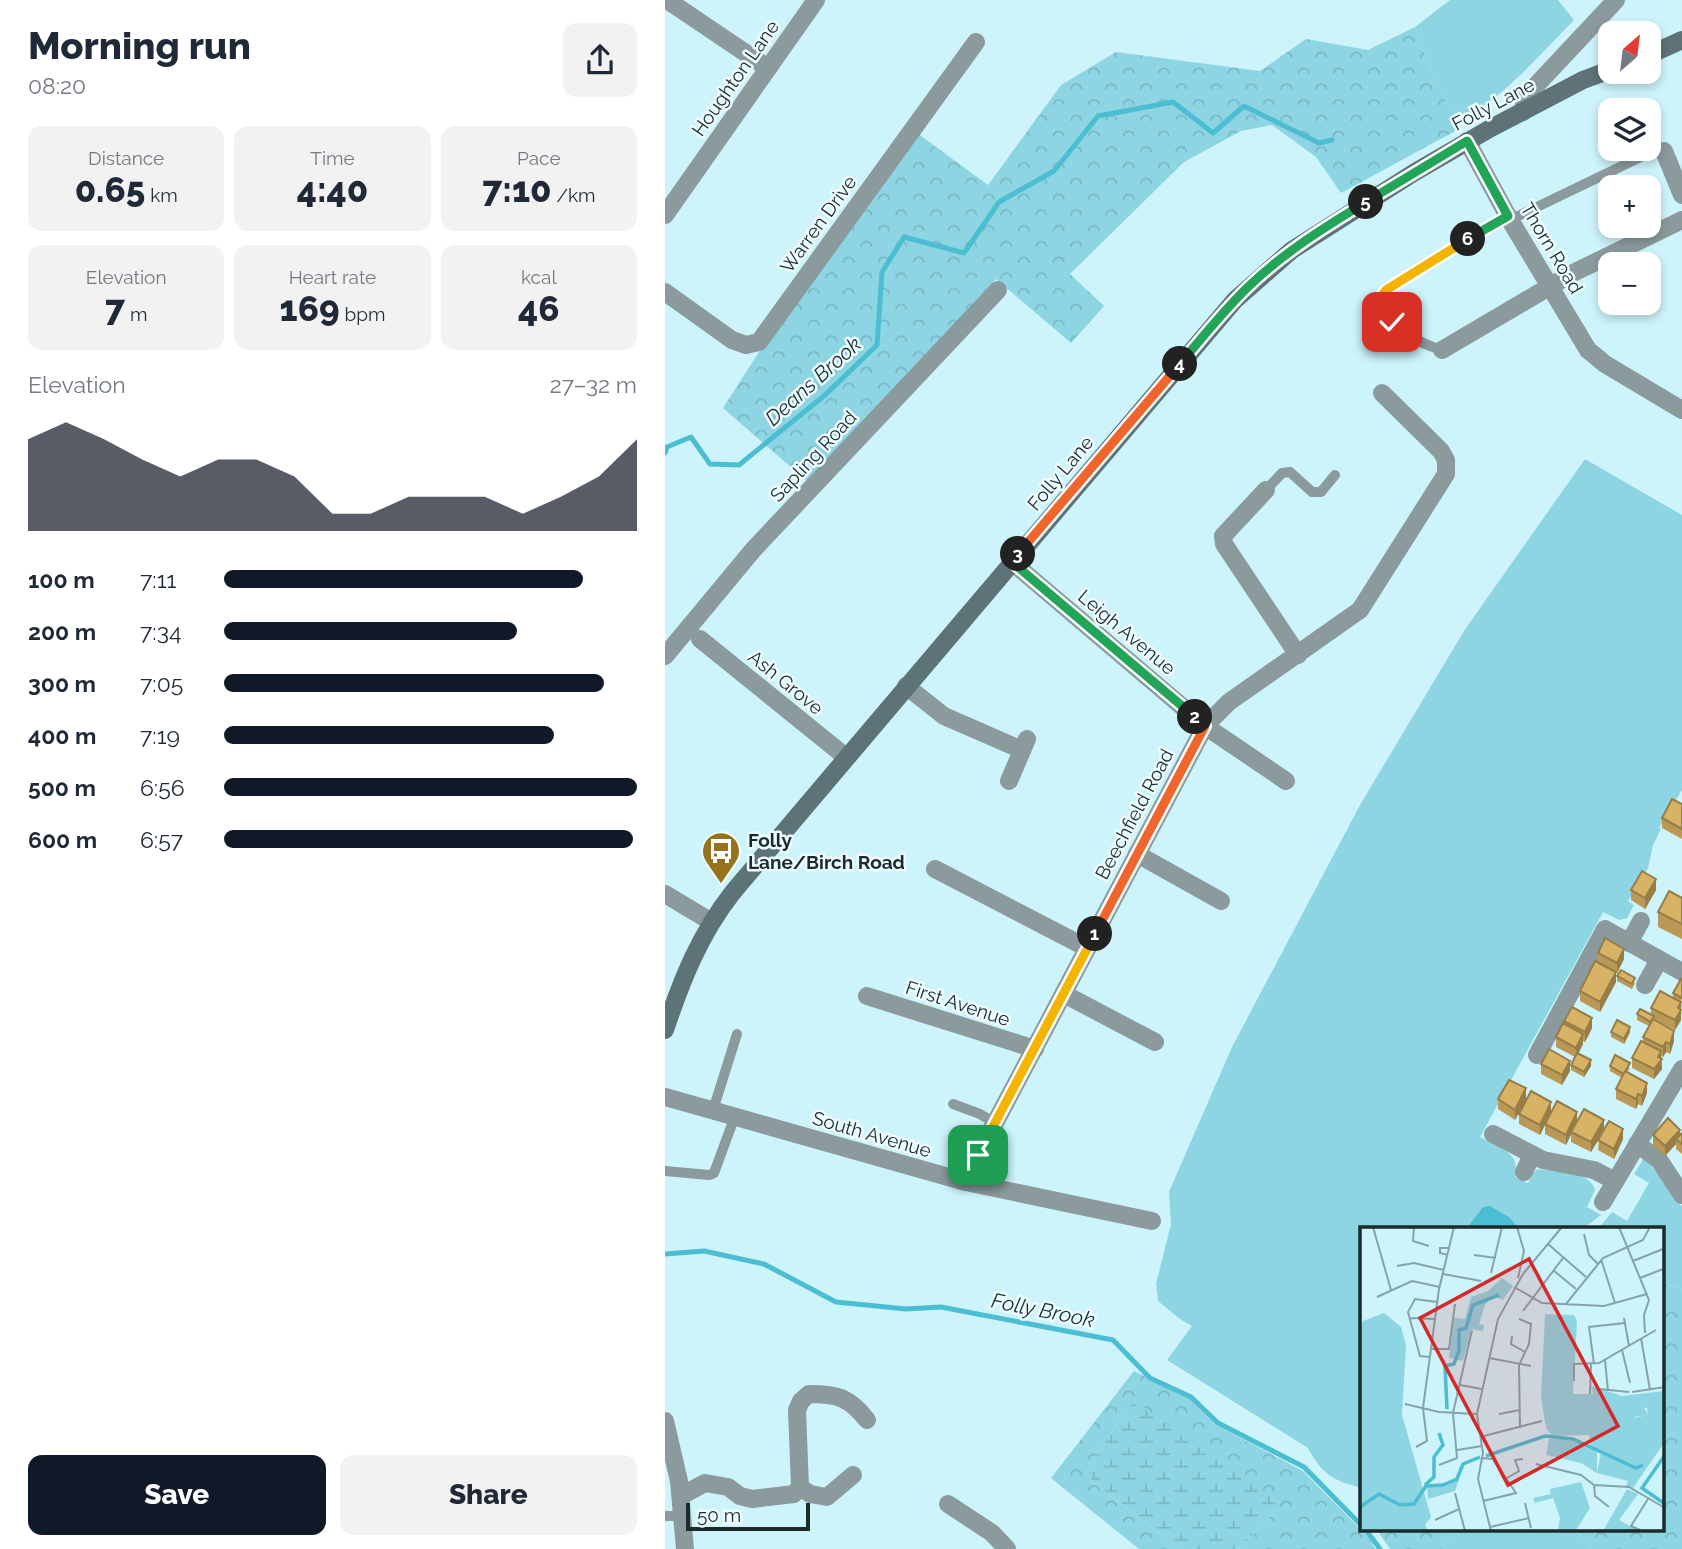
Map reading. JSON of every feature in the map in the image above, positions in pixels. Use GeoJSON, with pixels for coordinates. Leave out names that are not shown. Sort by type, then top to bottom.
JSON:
{"type":"FeatureCollection","features":[{"type":"Feature","properties":{"kind":"main road"},"geometry":{"type":"LineString","coordinates":[[1661,50],[1682,40]]}},
{"type":"Feature","properties":{"kind":"main road","name":"Folly Lane"},"geometry":{"type":"LineString","coordinates":[[665,1030],[686,969],[710,922],[751,869],[1223,313],[1249,286],[1302,242],[1467,141],[1598,74]]}},
{"type":"Feature","properties":{"kind":"street"},"geometry":{"type":"LineString","coordinates":[[667,0],[768,68]]}},
{"type":"Feature","properties":{"kind":"street","name":"Houghton Lane"},"geometry":{"type":"LineString","coordinates":[[665,215],[816,0]]}},
{"type":"Feature","properties":{"kind":"street"},"geometry":{"type":"LineString","coordinates":[[1523,112],[1525,97],[1616,0]]}},
{"type":"Feature","properties":{"kind":"street","name":"Warren Drive"},"geometry":{"type":"LineString","coordinates":[[665,292],[732,340],[746,345],[759,342],[976,42]]}},
{"type":"Feature","properties":{"kind":"street","name":"Thorn Road"},"geometry":{"type":"LineString","coordinates":[[1467,141],[1584,344],[1594,356],[1682,410]]}},
{"type":"Feature","properties":{"kind":"street"},"geometry":{"type":"LineString","coordinates":[[1664,150],[1682,195]]}},
{"type":"Feature","properties":{"kind":"street"},"geometry":{"type":"LineString","coordinates":[[1442,350],[1550,285],[1682,220]]}},
{"type":"Feature","properties":{"kind":"street","name":"Sapling Road"},"geometry":{"type":"LineString","coordinates":[[665,656],[753,550],[998,290]]}},
{"type":"Feature","properties":{"kind":"street","name":"Beechfield Road"},"geometry":{"type":"LineString","coordinates":[[966,1182],[1205,726],[1229,702],[1360,610],[1446,474],[1446,460],[1441,452],[1382,393]]}},
{"type":"Feature","properties":{"kind":"street"},"geometry":{"type":"LineString","coordinates":[[1266,490],[1223,536],[1224,544],[1298,655]]}},
{"type":"Feature","properties":{"kind":"street","name":"Leigh Avenue"},"geometry":{"type":"LineString","coordinates":[[1012,562],[1205,726],[1286,781]]}},
{"type":"Feature","properties":{"kind":"street","name":"Ash Grove"},"geometry":{"type":"LineString","coordinates":[[700,639],[846,757]]}},
{"type":"Feature","properties":{"kind":"street"},"geometry":{"type":"LineString","coordinates":[[906,686],[944,716],[1025,744],[1009,781]]}},
{"type":"Feature","properties":{"kind":"street"},"geometry":{"type":"LineString","coordinates":[[1137,854],[1221,901]]}},
{"type":"Feature","properties":{"kind":"street"},"geometry":{"type":"LineString","coordinates":[[935,870],[1087,948]]}},
{"type":"Feature","properties":{"kind":"street"},"geometry":{"type":"LineString","coordinates":[[665,894],[710,922]]}},
{"type":"Feature","properties":{"kind":"street"},"geometry":{"type":"LineString","coordinates":[[1629,943],[1641,921]]}},
{"type":"Feature","properties":{"kind":"street"},"geometry":{"type":"LineString","coordinates":[[1537,1055],[1605,929],[1682,972]]}},
{"type":"Feature","properties":{"kind":"street"},"geometry":{"type":"LineString","coordinates":[[1645,985],[1659,960]]}},
{"type":"Feature","properties":{"kind":"street"},"geometry":{"type":"LineString","coordinates":[[1064,994],[1155,1042]]}},
{"type":"Feature","properties":{"kind":"street","name":"First Avenue"},"geometry":{"type":"LineString","coordinates":[[867,996],[1035,1049]]}},
{"type":"Feature","properties":{"kind":"street"},"geometry":{"type":"LineString","coordinates":[[1603,1202],[1682,1069]]}},
{"type":"Feature","properties":{"kind":"street","name":"South Avenue"},"geometry":{"type":"LineString","coordinates":[[665,1097],[966,1182],[1152,1221]]}},
{"type":"Feature","properties":{"kind":"street"},"geometry":{"type":"LineString","coordinates":[[1493,1134],[1543,1160],[1594,1170],[1615,1181]]}},
{"type":"Feature","properties":{"kind":"street"},"geometry":{"type":"LineString","coordinates":[[1637,1144],[1659,1160],[1682,1195]]}},
{"type":"Feature","properties":{"kind":"street"},"geometry":{"type":"LineString","coordinates":[[1524,1172],[1532,1155]]}},
{"type":"Feature","properties":{"kind":"street"},"geometry":{"type":"LineString","coordinates":[[681,1496],[705,1483],[728,1487],[740,1496],[752,1499],[793,1494],[800,1487],[797,1410],[801,1401],[809,1394],[843,1398],[856,1405],[867,1420]]}},
{"type":"Feature","properties":{"kind":"street"},"geometry":{"type":"LineString","coordinates":[[665,1421],[681,1496],[673,1516],[685,1549]]}},
{"type":"Feature","properties":{"kind":"street"},"geometry":{"type":"LineString","coordinates":[[800,1487],[810,1494],[827,1497],[853,1475]]}},
{"type":"Feature","properties":{"kind":"street"},"geometry":{"type":"LineString","coordinates":[[948,1504],[992,1533],[1007,1549]]}},
{"type":"Feature","properties":{"kind":"lane"},"geometry":{"type":"LineString","coordinates":[[1442,350],[1428,346],[1397,327],[1382,306],[1381,297],[1386,290],[1509,218],[1651,152],[1664,150]]}},
{"type":"Feature","properties":{"kind":"lane"},"geometry":{"type":"LineString","coordinates":[[1266,490],[1282,474],[1290,472],[1312,492],[1321,492],[1335,475]]}},
{"type":"Feature","properties":{"kind":"lane"},"geometry":{"type":"LineString","coordinates":[[712,1110],[737,1034]]}},
{"type":"Feature","properties":{"kind":"lane"},"geometry":{"type":"LineString","coordinates":[[953,1104],[995,1123]]}},
{"type":"Feature","properties":{"kind":"lane"},"geometry":{"type":"LineString","coordinates":[[665,1171],[709,1175],[714,1173],[735,1116]]}},
{"type":"Feature","properties":{"kind":"green space"},"geometry":{"type":"Polygon","coordinates":[[[1450,0],[1558,0],[1574,20],[1503,91],[1471,114],[1455,121],[1428,63],[1415,27],[1450,0]]]}},
{"type":"Feature","properties":{"kind":"green space"},"geometry":{"type":"Polygon","coordinates":[[[1415,27],[1428,63],[1459,129],[1341,193],[1316,157],[1272,125],[1241,131],[1184,162],[1070,274],[1104,306],[1071,343],[996,279],[808,482],[723,408],[764,344],[917,133],[988,185],[1061,85],[1116,52],[1260,71],[1306,39],[1368,50],[1415,27]]]}},
{"type":"Feature","properties":{"kind":"green space"},"geometry":{"type":"Polygon","coordinates":[[[1585,459],[1682,515],[1682,790],[1659,828],[1661,829],[1653,845],[1648,868],[1628,901],[1634,905],[1627,918],[1619,920],[1603,912],[1480,1137],[1512,1156],[1516,1169],[1515,1177],[1528,1183],[1538,1169],[1571,1173],[1587,1179],[1595,1190],[1587,1207],[1601,1215],[1586,1227],[1360,1227],[1360,1487],[1329,1475],[1308,1448],[1167,1360],[1192,1326],[1158,1301],[1156,1284],[1171,1224],[1169,1192],[1232,1047],[1360,805],[1464,631],[1585,459]]]}},
{"type":"Feature","properties":{"kind":"green space"},"geometry":{"type":"Polygon","coordinates":[[[1644,1158],[1682,1206],[1682,1289],[1665,1284],[1665,1227],[1600,1227],[1612,1212],[1627,1221],[1649,1183],[1634,1174],[1644,1158]]]}},
{"type":"Feature","properties":{"kind":"green space"},"geometry":{"type":"Polygon","coordinates":[[[1665,1284],[1682,1289],[1682,1549],[1591,1549],[1577,1532],[1665,1532],[1665,1284]]]}},
{"type":"Feature","properties":{"kind":"green space"},"geometry":{"type":"Polygon","coordinates":[[[1134,1371],[1189,1398],[1216,1425],[1303,1471],[1360,1529],[1360,1532],[1370,1539],[1375,1549],[1239,1549],[1277,1509],[1126,1408],[1089,1471],[1092,1482],[1180,1549],[1139,1549],[1051,1478],[1134,1371]]]}},
{"type":"Feature","properties":{"kind":"green space"},"geometry":{"type":"Polygon","coordinates":[[[1136,1402],[1274,1499],[1277,1509],[1239,1549],[1180,1549],[1092,1482],[1089,1471],[1126,1408],[1136,1402]]]}},
{"type":"Feature","properties":{"kind":"green space"},"geometry":{"type":"Polygon","coordinates":[[[1378,1532],[1451,1532],[1442,1549],[1390,1549],[1378,1532]]]}},
{"type":"Feature","properties":{"kind":"green space"},"geometry":{"type":"Polygon","coordinates":[[[1451,1532],[1577,1532],[1591,1549],[1442,1549],[1451,1532]]]}},
{"type":"Feature","properties":{"kind":"shaded area"},"geometry":{"type":"Polygon","coordinates":[[[1490,1206],[1509,1217],[1517,1227],[1468,1227],[1483,1207],[1490,1206]]]}},
{"type":"Feature","properties":{"kind":"building"},"geometry":{"type":"Polygon","coordinates":[[[1672,799],[1682,804],[1682,829],[1662,818],[1672,799]]]}},
{"type":"Feature","properties":{"kind":"building"},"geometry":{"type":"Polygon","coordinates":[[[1642,871],[1656,879],[1645,898],[1631,890],[1642,871]]]}},
{"type":"Feature","properties":{"kind":"building"},"geometry":{"type":"Polygon","coordinates":[[[1669,891],[1682,898],[1682,924],[1658,912],[1669,891]]]}},
{"type":"Feature","properties":{"kind":"building"},"geometry":{"type":"Polygon","coordinates":[[[1605,938],[1624,949],[1617,963],[1598,953],[1605,938]]]}},
{"type":"Feature","properties":{"kind":"building"},"geometry":{"type":"Polygon","coordinates":[[[1595,961],[1616,972],[1600,1002],[1580,991],[1595,961]]]}},
{"type":"Feature","properties":{"kind":"building"},"geometry":{"type":"Polygon","coordinates":[[[1621,970],[1635,978],[1632,984],[1617,976],[1621,970]]]}},
{"type":"Feature","properties":{"kind":"building"},"geometry":{"type":"Polygon","coordinates":[[[1682,980],[1682,998],[1673,993],[1682,980]]]}},
{"type":"Feature","properties":{"kind":"building"},"geometry":{"type":"Polygon","coordinates":[[[1660,991],[1681,1002],[1678,1008],[1681,1010],[1675,1020],[1651,1008],[1660,991]]]}},
{"type":"Feature","properties":{"kind":"building"},"geometry":{"type":"Polygon","coordinates":[[[1572,1007],[1592,1018],[1585,1032],[1564,1021],[1572,1007]]]}},
{"type":"Feature","properties":{"kind":"building"},"geometry":{"type":"Polygon","coordinates":[[[1640,1009],[1654,1016],[1651,1022],[1637,1014],[1640,1009]]]}},
{"type":"Feature","properties":{"kind":"building"},"geometry":{"type":"Polygon","coordinates":[[[1653,1019],[1674,1031],[1670,1044],[1666,1042],[1663,1047],[1643,1037],[1653,1019]]]}},
{"type":"Feature","properties":{"kind":"building"},"geometry":{"type":"Polygon","coordinates":[[[1617,1020],[1630,1027],[1624,1039],[1611,1032],[1617,1020]]]}},
{"type":"Feature","properties":{"kind":"building"},"geometry":{"type":"Polygon","coordinates":[[[1563,1023],[1583,1034],[1576,1048],[1556,1037],[1563,1023]]]}},
{"type":"Feature","properties":{"kind":"building"},"geometry":{"type":"Polygon","coordinates":[[[1641,1041],[1661,1051],[1658,1057],[1662,1059],[1654,1069],[1632,1058],[1641,1041]]]}},
{"type":"Feature","properties":{"kind":"building"},"geometry":{"type":"Polygon","coordinates":[[[1549,1049],[1570,1061],[1562,1075],[1541,1064],[1549,1049]]]}},
{"type":"Feature","properties":{"kind":"building"},"geometry":{"type":"Polygon","coordinates":[[[1577,1053],[1591,1060],[1584,1072],[1571,1065],[1577,1053]]]}},
{"type":"Feature","properties":{"kind":"building"},"geometry":{"type":"Polygon","coordinates":[[[1615,1055],[1630,1063],[1624,1074],[1610,1066],[1615,1055]]]}},
{"type":"Feature","properties":{"kind":"building"},"geometry":{"type":"Polygon","coordinates":[[[1625,1071],[1647,1083],[1642,1096],[1638,1094],[1636,1099],[1616,1089],[1625,1071]]]}},
{"type":"Feature","properties":{"kind":"building"},"geometry":{"type":"Polygon","coordinates":[[[1509,1080],[1526,1088],[1515,1110],[1498,1099],[1509,1080]]]}},
{"type":"Feature","properties":{"kind":"building"},"geometry":{"type":"Polygon","coordinates":[[[1531,1091],[1551,1102],[1540,1125],[1519,1114],[1531,1091]]]}},
{"type":"Feature","properties":{"kind":"building"},"geometry":{"type":"Polygon","coordinates":[[[1557,1101],[1577,1112],[1566,1135],[1545,1124],[1557,1101]]]}},
{"type":"Feature","properties":{"kind":"building"},"geometry":{"type":"Polygon","coordinates":[[[1584,1109],[1604,1120],[1591,1142],[1571,1132],[1584,1109]]]}},
{"type":"Feature","properties":{"kind":"building"},"geometry":{"type":"Polygon","coordinates":[[[1668,1118],[1680,1130],[1665,1146],[1653,1135],[1668,1118]]]}},
{"type":"Feature","properties":{"kind":"building"},"geometry":{"type":"Polygon","coordinates":[[[1609,1121],[1623,1129],[1614,1149],[1598,1140],[1609,1121]]]}},
{"type":"Feature","properties":{"kind":"building"},"geometry":{"type":"Polygon","coordinates":[[[1682,1133],[1682,1144],[1676,1139],[1682,1133]]]}},
{"type":"Feature","properties":{"kind":"waterway","name":"Deans Brook"},"geometry":{"type":"LineString","coordinates":[[665,453],[667,447],[691,437],[710,464],[739,465],[825,395],[877,345],[882,272],[904,237],[964,253],[999,202],[1054,171],[1098,116],[1173,102],[1213,133],[1244,106],[1319,143],[1332,140]]}},
{"type":"Feature","properties":{"kind":"waterway","name":"Folly Brook"},"geometry":{"type":"LineString","coordinates":[[665,1254],[704,1251],[764,1264],[836,1302],[906,1309],[941,1307],[1113,1340],[1150,1378],[1191,1397],[1218,1423],[1304,1467],[1360,1524]]}},
{"type":"Feature","properties":{"kind":"waterway","name":"Folly Brook"},"geometry":{"type":"LineString","coordinates":[[1367,1532],[1380,1549]]}},
{"type":"Feature","properties":{"kind":"place","name":"Folly Lane/Birch Road"},"geometry":{"type":"Point","coordinates":[721,885]}},
{"type":"Feature","properties":{"kind":"route"},"geometry":{"type":"LineString","coordinates":[[978,1155],[1205,726],[1012,562],[1223,313],[1249,286],[1302,242],[1467,141],[1508,216],[1386,290],[1381,297],[1382,306],[1392,322]]}}]}
